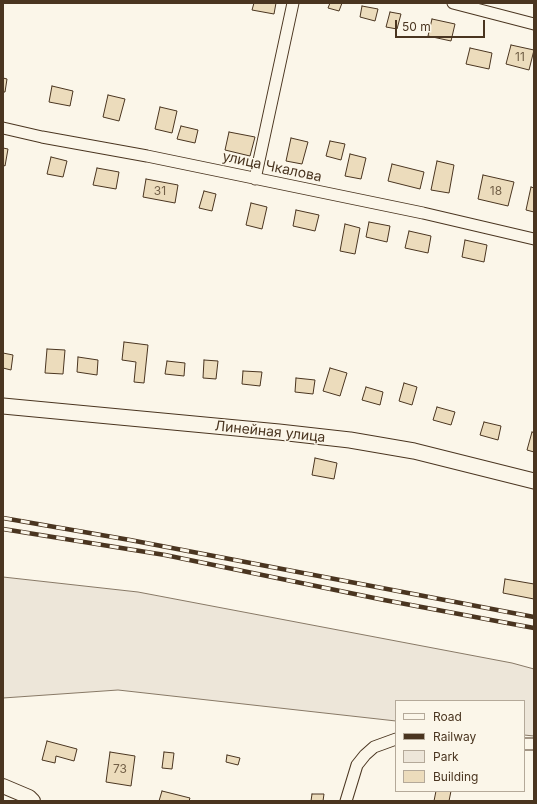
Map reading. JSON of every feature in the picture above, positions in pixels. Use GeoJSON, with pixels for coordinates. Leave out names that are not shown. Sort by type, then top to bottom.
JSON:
{"type":"FeatureCollection","features":[{"type":"Feature","properties":{"kind":"main road","name":"Линейная улица"},"geometry":{"type":"LineString","coordinates":[[3,406],[350,440],[414,451],[534,481]]}},
{"type":"Feature","properties":{"kind":"street"},"geometry":{"type":"LineString","coordinates":[[255,179],[293,3]]}},
{"type":"Feature","properties":{"kind":"street"},"geometry":{"type":"LineString","coordinates":[[453,3],[534,24]]}},
{"type":"Feature","properties":{"kind":"street","name":"улица Чкалова"},"geometry":{"type":"LineString","coordinates":[[3,128],[423,213],[534,239]]}},
{"type":"Feature","properties":{"kind":"street"},"geometry":{"type":"LineString","coordinates":[[346,801],[357,765],[374,747],[395,739]]}},
{"type":"Feature","properties":{"kind":"street"},"geometry":{"type":"LineString","coordinates":[[3,786],[29,797],[33,801]]}},
{"type":"Feature","properties":{"kind":"green space"},"geometry":{"type":"Polygon","coordinates":[[[3,577],[138,592],[512,663],[534,669],[534,736],[525,735],[525,700],[395,700],[395,721],[118,690],[3,698],[3,577]]]}},
{"type":"Feature","properties":{"kind":"building"},"geometry":{"type":"Polygon","coordinates":[[[254,3],[276,3],[274,14],[252,10],[254,3]]]}},
{"type":"Feature","properties":{"kind":"building"},"geometry":{"type":"Polygon","coordinates":[[[330,3],[342,3],[339,11],[328,8],[330,3]]]}},
{"type":"Feature","properties":{"kind":"building"},"geometry":{"type":"Polygon","coordinates":[[[362,6],[378,9],[375,21],[360,17],[362,6]]]}},
{"type":"Feature","properties":{"kind":"building"},"geometry":{"type":"Polygon","coordinates":[[[390,12],[401,14],[397,29],[386,27],[390,12]]]}},
{"type":"Feature","properties":{"kind":"building"},"geometry":{"type":"Polygon","coordinates":[[[432,19],[455,24],[451,41],[428,36],[432,19]]]}},
{"type":"Feature","properties":{"kind":"building"},"geometry":{"type":"Polygon","coordinates":[[[511,45],[534,50],[529,70],[506,64],[511,45]]]}},
{"type":"Feature","properties":{"kind":"building"},"geometry":{"type":"Polygon","coordinates":[[[470,48],[492,53],[489,69],[466,64],[470,48]]]}},
{"type":"Feature","properties":{"kind":"building"},"geometry":{"type":"Polygon","coordinates":[[[3,78],[7,79],[5,92],[3,92],[3,78]]]}},
{"type":"Feature","properties":{"kind":"building"},"geometry":{"type":"Polygon","coordinates":[[[52,86],[73,91],[70,106],[49,102],[52,86]]]}},
{"type":"Feature","properties":{"kind":"building"},"geometry":{"type":"Polygon","coordinates":[[[108,95],[125,99],[119,121],[103,117],[108,95]]]}},
{"type":"Feature","properties":{"kind":"building"},"geometry":{"type":"Polygon","coordinates":[[[160,107],[177,111],[172,133],[155,129],[160,107]]]}},
{"type":"Feature","properties":{"kind":"building"},"geometry":{"type":"Polygon","coordinates":[[[181,126],[198,130],[195,143],[177,139],[181,126]]]}},
{"type":"Feature","properties":{"kind":"building"},"geometry":{"type":"Polygon","coordinates":[[[229,132],[255,137],[250,156],[225,150],[229,132]]]}},
{"type":"Feature","properties":{"kind":"building"},"geometry":{"type":"Polygon","coordinates":[[[291,138],[308,142],[302,164],[286,161],[291,138]]]}},
{"type":"Feature","properties":{"kind":"building"},"geometry":{"type":"Polygon","coordinates":[[[330,141],[345,144],[341,160],[326,156],[330,141]]]}},
{"type":"Feature","properties":{"kind":"building"},"geometry":{"type":"Polygon","coordinates":[[[3,148],[8,149],[5,166],[3,165],[3,148]]]}},
{"type":"Feature","properties":{"kind":"building"},"geometry":{"type":"Polygon","coordinates":[[[350,154],[366,158],[361,179],[345,176],[350,154]]]}},
{"type":"Feature","properties":{"kind":"building"},"geometry":{"type":"Polygon","coordinates":[[[51,157],[67,161],[63,177],[47,174],[51,157]]]}},
{"type":"Feature","properties":{"kind":"building"},"geometry":{"type":"Polygon","coordinates":[[[437,161],[454,165],[449,193],[431,190],[437,161]]]}},
{"type":"Feature","properties":{"kind":"building"},"geometry":{"type":"Polygon","coordinates":[[[392,164],[424,172],[420,189],[388,181],[392,164]]]}},
{"type":"Feature","properties":{"kind":"building"},"geometry":{"type":"Polygon","coordinates":[[[97,168],[119,172],[116,189],[93,185],[97,168]]]}},
{"type":"Feature","properties":{"kind":"building"},"geometry":{"type":"Polygon","coordinates":[[[483,175],[514,182],[508,206],[478,199],[483,175]]]}},
{"type":"Feature","properties":{"kind":"building"},"geometry":{"type":"Polygon","coordinates":[[[146,179],[178,185],[175,203],[143,197],[146,179]]]}},
{"type":"Feature","properties":{"kind":"building"},"geometry":{"type":"Polygon","coordinates":[[[531,187],[534,188],[534,212],[526,210],[531,187]]]}},
{"type":"Feature","properties":{"kind":"building"},"geometry":{"type":"Polygon","coordinates":[[[204,191],[216,194],[212,211],[199,208],[204,191]]]}},
{"type":"Feature","properties":{"kind":"building"},"geometry":{"type":"Polygon","coordinates":[[[251,203],[267,207],[262,229],[246,225],[251,203]]]}},
{"type":"Feature","properties":{"kind":"building"},"geometry":{"type":"Polygon","coordinates":[[[296,210],[319,215],[315,231],[293,226],[296,210]]]}},
{"type":"Feature","properties":{"kind":"building"},"geometry":{"type":"Polygon","coordinates":[[[369,222],[390,226],[387,242],[366,237],[369,222]]]}},
{"type":"Feature","properties":{"kind":"building"},"geometry":{"type":"Polygon","coordinates":[[[345,224],[360,228],[355,254],[340,251],[345,224]]]}},
{"type":"Feature","properties":{"kind":"building"},"geometry":{"type":"Polygon","coordinates":[[[409,231],[431,236],[428,253],[405,248],[409,231]]]}},
{"type":"Feature","properties":{"kind":"building"},"geometry":{"type":"Polygon","coordinates":[[[465,240],[487,245],[484,262],[462,257],[465,240]]]}},
{"type":"Feature","properties":{"kind":"building"},"geometry":{"type":"Polygon","coordinates":[[[124,342],[148,345],[144,383],[134,382],[136,362],[122,360],[124,342]]]}},
{"type":"Feature","properties":{"kind":"building"},"geometry":{"type":"Polygon","coordinates":[[[47,349],[65,350],[63,374],[45,373],[47,349]]]}},
{"type":"Feature","properties":{"kind":"building"},"geometry":{"type":"Polygon","coordinates":[[[3,353],[13,355],[11,370],[3,368],[3,353]]]}},
{"type":"Feature","properties":{"kind":"building"},"geometry":{"type":"Polygon","coordinates":[[[78,357],[98,360],[97,375],[77,372],[78,357]]]}},
{"type":"Feature","properties":{"kind":"building"},"geometry":{"type":"Polygon","coordinates":[[[204,360],[218,361],[216,379],[203,378],[204,360]]]}},
{"type":"Feature","properties":{"kind":"building"},"geometry":{"type":"Polygon","coordinates":[[[167,361],[185,363],[184,376],[165,374],[167,361]]]}},
{"type":"Feature","properties":{"kind":"building"},"geometry":{"type":"Polygon","coordinates":[[[330,368],[347,373],[340,396],[323,391],[330,368]]]}},
{"type":"Feature","properties":{"kind":"building"},"geometry":{"type":"Polygon","coordinates":[[[243,371],[262,372],[260,386],[242,384],[243,371]]]}},
{"type":"Feature","properties":{"kind":"building"},"geometry":{"type":"Polygon","coordinates":[[[296,378],[315,380],[313,394],[295,392],[296,378]]]}},
{"type":"Feature","properties":{"kind":"building"},"geometry":{"type":"Polygon","coordinates":[[[404,383],[417,387],[412,405],[399,401],[404,383]]]}},
{"type":"Feature","properties":{"kind":"building"},"geometry":{"type":"Polygon","coordinates":[[[366,387],[383,392],[380,405],[362,400],[366,387]]]}},
{"type":"Feature","properties":{"kind":"building"},"geometry":{"type":"Polygon","coordinates":[[[437,407],[455,412],[451,425],[433,420],[437,407]]]}},
{"type":"Feature","properties":{"kind":"building"},"geometry":{"type":"Polygon","coordinates":[[[484,422],[501,426],[498,440],[480,435],[484,422]]]}},
{"type":"Feature","properties":{"kind":"building"},"geometry":{"type":"Polygon","coordinates":[[[532,432],[534,433],[534,452],[527,450],[532,432]]]}},
{"type":"Feature","properties":{"kind":"building"},"geometry":{"type":"Polygon","coordinates":[[[315,458],[337,463],[334,479],[312,475],[315,458]]]}},
{"type":"Feature","properties":{"kind":"building"},"geometry":{"type":"Polygon","coordinates":[[[505,579],[534,584],[534,599],[503,593],[505,579]]]}},
{"type":"Feature","properties":{"kind":"building"},"geometry":{"type":"Polygon","coordinates":[[[47,741],[77,749],[74,761],[56,756],[55,763],[42,760],[47,741]]]}},
{"type":"Feature","properties":{"kind":"building"},"geometry":{"type":"Polygon","coordinates":[[[110,752],[135,756],[131,786],[106,782],[110,752]]]}},
{"type":"Feature","properties":{"kind":"building"},"geometry":{"type":"Polygon","coordinates":[[[164,752],[174,753],[172,769],[162,768],[164,752]]]}},
{"type":"Feature","properties":{"kind":"building"},"geometry":{"type":"Polygon","coordinates":[[[227,755],[240,758],[238,765],[226,762],[227,755]]]}},
{"type":"Feature","properties":{"kind":"building"},"geometry":{"type":"Polygon","coordinates":[[[162,791],[190,798],[189,801],[159,801],[162,791]]]}},
{"type":"Feature","properties":{"kind":"building"},"geometry":{"type":"Polygon","coordinates":[[[436,792],[451,792],[449,801],[434,801],[436,792]]]}},
{"type":"Feature","properties":{"kind":"building"},"geometry":{"type":"Polygon","coordinates":[[[312,794],[324,794],[323,801],[311,801],[312,794]]]}},
{"type":"Feature","properties":{"kind":"railway"},"geometry":{"type":"LineString","coordinates":[[3,518],[130,540],[534,617]]}},
{"type":"Feature","properties":{"kind":"railway"},"geometry":{"type":"LineString","coordinates":[[3,529],[165,555],[384,600],[534,628]]}}]}
